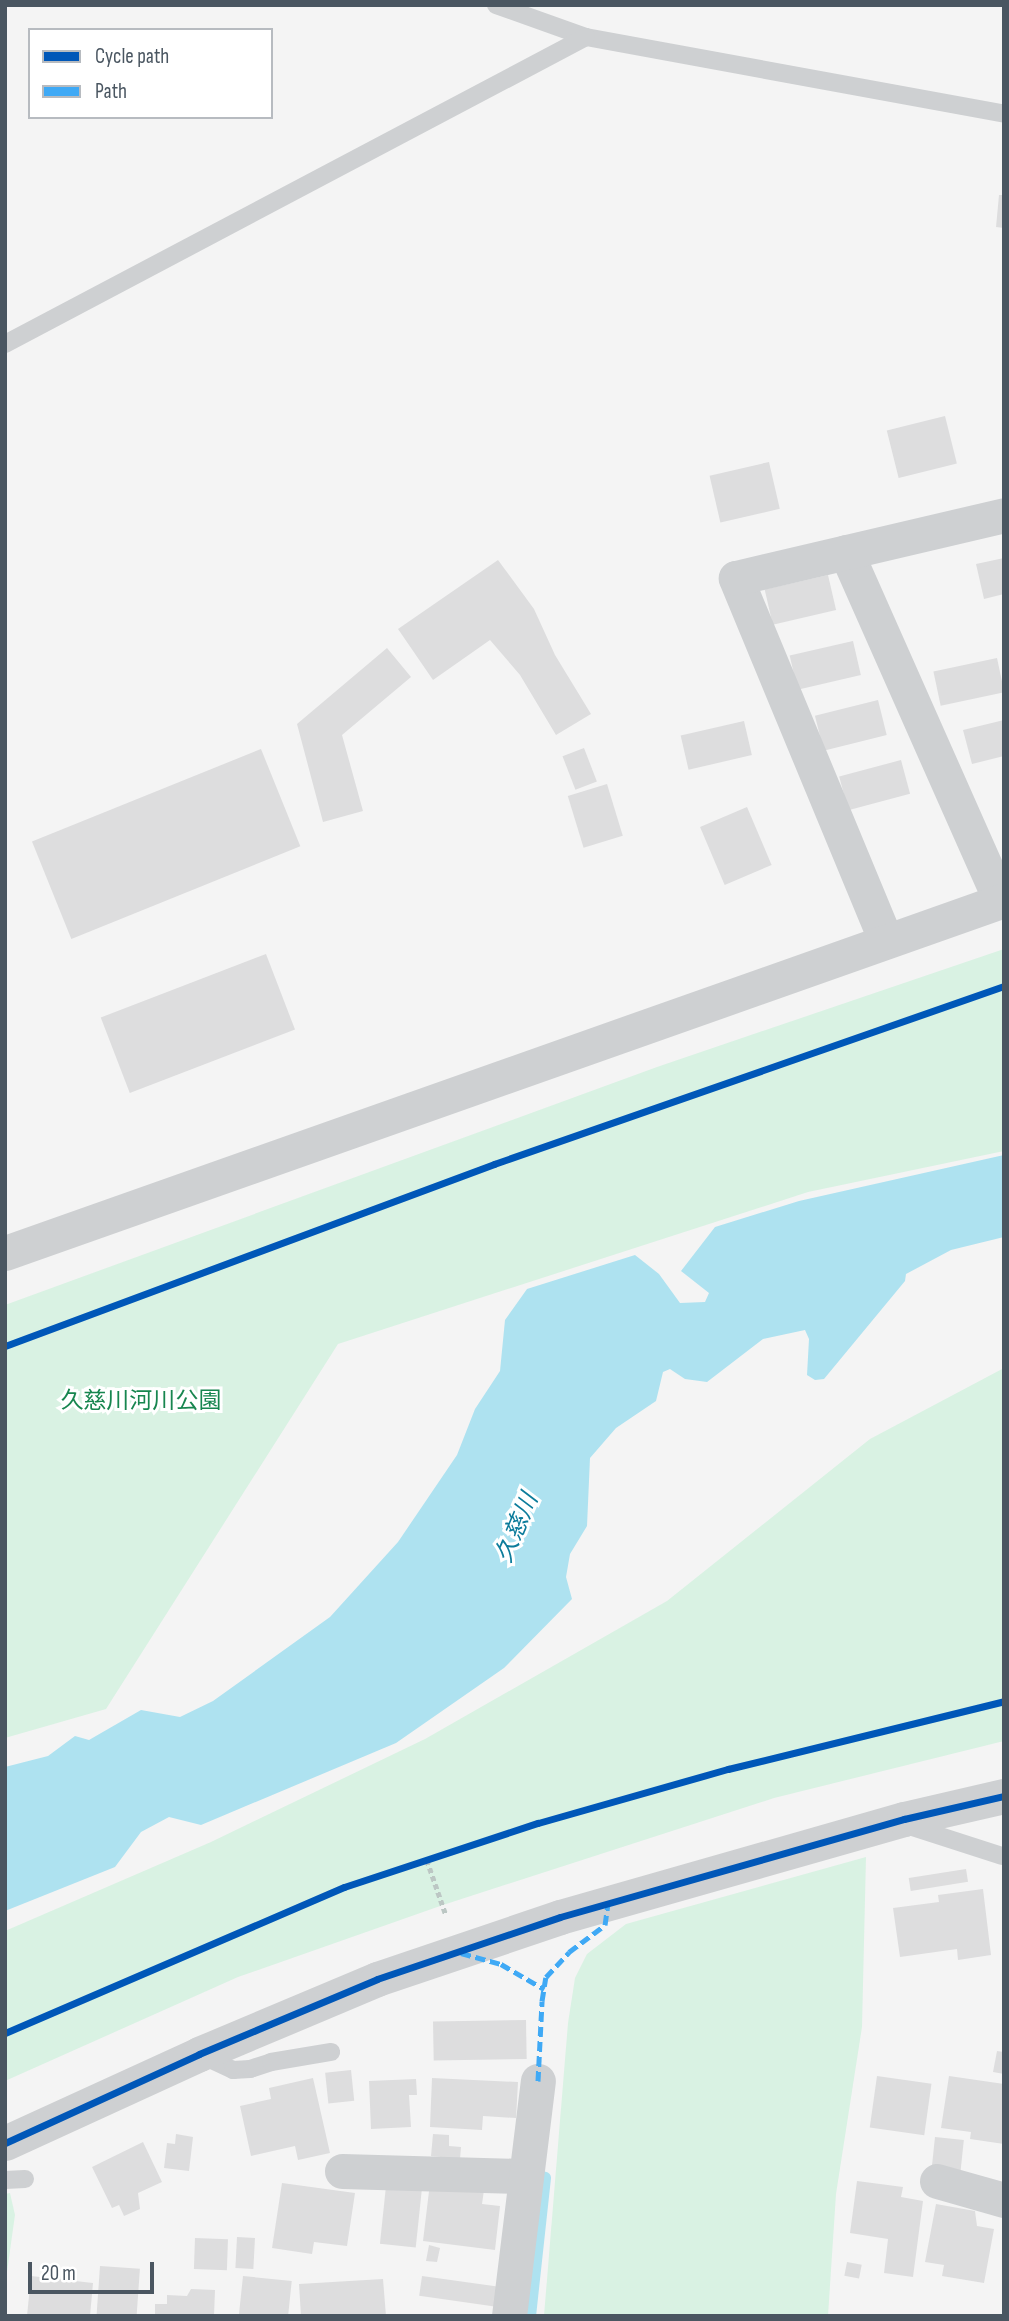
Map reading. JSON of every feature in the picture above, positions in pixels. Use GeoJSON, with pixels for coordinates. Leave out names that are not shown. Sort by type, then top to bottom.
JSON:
{"type":"FeatureCollection","features":[{"type":"Feature","properties":{"kind":"street"},"geometry":{"type":"LineString","coordinates":[[886,941],[736,578],[1004,515]]}},
{"type":"Feature","properties":{"kind":"street"},"geometry":{"type":"LineString","coordinates":[[5,1253],[1003,900],[846,552]]}},
{"type":"Feature","properties":{"kind":"street"},"geometry":{"type":"LineString","coordinates":[[5,2143],[199,2054],[377,1979],[560,1917],[896,1822],[1004,1796]]}},
{"type":"Feature","properties":{"kind":"street"},"geometry":{"type":"LineString","coordinates":[[509,2316],[538,2081]]}},
{"type":"Feature","properties":{"kind":"street"},"geometry":{"type":"LineString","coordinates":[[342,2171],[525,2176]]}},
{"type":"Feature","properties":{"kind":"street"},"geometry":{"type":"LineString","coordinates":[[937,2181],[1004,2200]]}},
{"type":"Feature","properties":{"kind":"lane"},"geometry":{"type":"LineString","coordinates":[[496,5],[586,37],[1004,114]]}},
{"type":"Feature","properties":{"kind":"lane"},"geometry":{"type":"LineString","coordinates":[[5,344],[586,37]]}},
{"type":"Feature","properties":{"kind":"lane"},"geometry":{"type":"LineString","coordinates":[[896,1822],[1002,1856]]}},
{"type":"Feature","properties":{"kind":"lane"},"geometry":{"type":"LineString","coordinates":[[199,2054],[233,2070],[250,2070],[271,2062],[331,2052]]}},
{"type":"Feature","properties":{"kind":"lane"},"geometry":{"type":"LineString","coordinates":[[5,2180],[25,2179]]}},
{"type":"Feature","properties":{"kind":"path"},"geometry":{"type":"LineString","coordinates":[[5,1346],[494,1164],[1004,986]]}},
{"type":"Feature","properties":{"kind":"path"},"geometry":{"type":"LineString","coordinates":[[5,2034],[344,1887],[538,1823],[728,1769],[1004,1701]]}},
{"type":"Feature","properties":{"kind":"path"},"geometry":{"type":"LineString","coordinates":[[427,1860],[460,1952]]}},
{"type":"Feature","properties":{"kind":"green space","name":"久慈川河川公園"},"geometry":{"type":"Polygon","coordinates":[[[1004,949],[1004,1151],[808,1192],[338,1344],[106,1709],[5,1738],[5,1305],[657,1067],[1004,949]]]}},
{"type":"Feature","properties":{"kind":"green space"},"geometry":{"type":"Polygon","coordinates":[[[1004,1368],[1004,1741],[774,1798],[443,1905],[238,1977],[5,2081],[5,1931],[211,1842],[425,1739],[667,1601],[870,1439],[1004,1368]]]}},
{"type":"Feature","properties":{"kind":"green space"},"geometry":{"type":"Polygon","coordinates":[[[866,1857],[862,2027],[836,2194],[828,2316],[544,2316],[568,2023],[575,1978],[587,1954],[626,1924],[866,1857]]]}},
{"type":"Feature","properties":{"kind":"green space"},"geometry":{"type":"Polygon","coordinates":[[[10,2193],[15,2215],[5,2286],[5,2194],[10,2193]]]}},
{"type":"Feature","properties":{"kind":"water","name":"久慈川"},"geometry":{"type":"Polygon","coordinates":[[[1004,1155],[1004,1237],[951,1250],[906,1274],[905,1281],[824,1379],[815,1380],[807,1375],[809,1339],[805,1330],[763,1339],[707,1382],[685,1379],[670,1369],[663,1372],[656,1401],[616,1428],[590,1458],[587,1526],[570,1554],[566,1577],[572,1599],[504,1668],[396,1743],[201,1825],[169,1817],[141,1832],[115,1867],[5,1911],[5,1767],[48,1756],[75,1736],[89,1740],[141,1710],[180,1717],[213,1701],[330,1617],[398,1542],[457,1455],[475,1409],[500,1371],[505,1320],[527,1289],[635,1255],[659,1274],[680,1303],[705,1302],[709,1293],[681,1271],[715,1227],[799,1201],[1004,1155]]]}},
{"type":"Feature","properties":{"kind":"building"},"geometry":{"type":"Polygon","coordinates":[[[999,195],[1004,195],[1004,228],[996,227],[999,195]]]}},
{"type":"Feature","properties":{"kind":"building"},"geometry":{"type":"Polygon","coordinates":[[[945,416],[957,464],[899,478],[887,431],[945,416]]]}},
{"type":"Feature","properties":{"kind":"building"},"geometry":{"type":"Polygon","coordinates":[[[769,462],[780,509],[720,522],[710,476],[769,462]]]}},
{"type":"Feature","properties":{"kind":"building"},"geometry":{"type":"Polygon","coordinates":[[[1004,558],[1004,594],[984,599],[976,564],[1004,558]]]}},
{"type":"Feature","properties":{"kind":"building"},"geometry":{"type":"Polygon","coordinates":[[[498,560],[534,609],[555,655],[591,714],[556,735],[520,675],[490,640],[433,680],[398,629],[498,560]]]}},
{"type":"Feature","properties":{"kind":"building"},"geometry":{"type":"Polygon","coordinates":[[[828,575],[836,610],[773,625],[765,590],[828,575]]]}},
{"type":"Feature","properties":{"kind":"building"},"geometry":{"type":"Polygon","coordinates":[[[853,641],[861,675],[798,690],[790,656],[853,641]]]}},
{"type":"Feature","properties":{"kind":"building"},"geometry":{"type":"Polygon","coordinates":[[[387,648],[411,677],[342,735],[363,811],[323,822],[297,724],[387,648]]]}},
{"type":"Feature","properties":{"kind":"building"},"geometry":{"type":"Polygon","coordinates":[[[997,658],[1004,692],[941,706],[933,672],[997,658]]]}},
{"type":"Feature","properties":{"kind":"building"},"geometry":{"type":"Polygon","coordinates":[[[878,700],[887,735],[824,751],[815,716],[878,700]]]}},
{"type":"Feature","properties":{"kind":"building"},"geometry":{"type":"Polygon","coordinates":[[[1004,720],[1004,756],[972,764],[963,730],[1004,720]]]}},
{"type":"Feature","properties":{"kind":"building"},"geometry":{"type":"Polygon","coordinates":[[[744,721],[752,755],[689,770],[681,736],[744,721]]]}},
{"type":"Feature","properties":{"kind":"building"},"geometry":{"type":"Polygon","coordinates":[[[584,748],[597,782],[575,790],[563,756],[584,748]]]}},
{"type":"Feature","properties":{"kind":"building"},"geometry":{"type":"Polygon","coordinates":[[[261,749],[300,846],[71,939],[32,842],[261,749]]]}},
{"type":"Feature","properties":{"kind":"building"},"geometry":{"type":"Polygon","coordinates":[[[901,760],[910,794],[848,810],[839,777],[901,760]]]}},
{"type":"Feature","properties":{"kind":"building"},"geometry":{"type":"Polygon","coordinates":[[[607,784],[623,836],[584,848],[568,796],[607,784]]]}},
{"type":"Feature","properties":{"kind":"building"},"geometry":{"type":"Polygon","coordinates":[[[747,807],[772,865],[725,885],[700,827],[747,807]]]}},
{"type":"Feature","properties":{"kind":"building"},"geometry":{"type":"Polygon","coordinates":[[[266,954],[295,1030],[130,1093],[101,1017],[266,954]]]}},
{"type":"Feature","properties":{"kind":"building"},"geometry":{"type":"Polygon","coordinates":[[[966,1869],[968,1882],[911,1891],[909,1878],[966,1869]]]}},
{"type":"Feature","properties":{"kind":"building"},"geometry":{"type":"Polygon","coordinates":[[[983,1889],[991,1955],[958,1960],[957,1949],[900,1957],[893,1908],[939,1902],[938,1895],[983,1889]]]}},
{"type":"Feature","properties":{"kind":"building"},"geometry":{"type":"Polygon","coordinates":[[[526,2020],[527,2059],[434,2061],[433,2022],[526,2020]]]}},
{"type":"Feature","properties":{"kind":"building"},"geometry":{"type":"Polygon","coordinates":[[[997,2051],[1004,2052],[1004,2074],[993,2072],[997,2051]]]}},
{"type":"Feature","properties":{"kind":"building"},"geometry":{"type":"Polygon","coordinates":[[[351,2070],[354,2101],[328,2104],[325,2073],[351,2070]]]}},
{"type":"Feature","properties":{"kind":"building"},"geometry":{"type":"Polygon","coordinates":[[[877,2076],[931,2084],[924,2135],[870,2127],[877,2076]]]}},
{"type":"Feature","properties":{"kind":"building"},"geometry":{"type":"Polygon","coordinates":[[[949,2076],[1004,2084],[1004,2144],[970,2139],[971,2132],[941,2128],[949,2076]]]}},
{"type":"Feature","properties":{"kind":"building"},"geometry":{"type":"Polygon","coordinates":[[[313,2078],[330,2153],[298,2160],[295,2146],[251,2156],[240,2106],[271,2099],[269,2088],[313,2078]]]}},
{"type":"Feature","properties":{"kind":"building"},"geometry":{"type":"Polygon","coordinates":[[[432,2078],[518,2082],[516,2118],[483,2116],[482,2130],[430,2127],[432,2078]]]}},
{"type":"Feature","properties":{"kind":"building"},"geometry":{"type":"Polygon","coordinates":[[[416,2079],[417,2095],[409,2095],[411,2127],[371,2129],[369,2081],[416,2079]]]}},
{"type":"Feature","properties":{"kind":"building"},"geometry":{"type":"Polygon","coordinates":[[[176,2134],[193,2137],[189,2171],[164,2168],[167,2143],[175,2144],[176,2134]]]}},
{"type":"Feature","properties":{"kind":"building"},"geometry":{"type":"Polygon","coordinates":[[[433,2134],[449,2135],[449,2146],[461,2147],[460,2159],[431,2156],[433,2134]]]}},
{"type":"Feature","properties":{"kind":"building"},"geometry":{"type":"Polygon","coordinates":[[[935,2137],[964,2140],[961,2171],[932,2168],[935,2137]]]}},
{"type":"Feature","properties":{"kind":"building"},"geometry":{"type":"Polygon","coordinates":[[[143,2142],[162,2182],[138,2193],[140,2209],[124,2216],[119,2205],[112,2208],[92,2167],[143,2142]]]}},
{"type":"Feature","properties":{"kind":"building"},"geometry":{"type":"Polygon","coordinates":[[[857,2181],[903,2187],[901,2197],[923,2201],[913,2277],[884,2273],[888,2239],[850,2233],[857,2181]]]}},
{"type":"Feature","properties":{"kind":"building"},"geometry":{"type":"Polygon","coordinates":[[[282,2183],[355,2193],[347,2246],[314,2242],[312,2254],[272,2248],[282,2183]]]}},
{"type":"Feature","properties":{"kind":"building"},"geometry":{"type":"Polygon","coordinates":[[[430,2183],[484,2190],[482,2204],[500,2206],[495,2250],[423,2241],[430,2183]]]}},
{"type":"Feature","properties":{"kind":"building"},"geometry":{"type":"Polygon","coordinates":[[[386,2186],[422,2190],[416,2247],[380,2244],[386,2186]]]}},
{"type":"Feature","properties":{"kind":"building"},"geometry":{"type":"Polygon","coordinates":[[[936,2204],[975,2211],[977,2226],[994,2229],[984,2283],[942,2276],[944,2265],[925,2262],[936,2204]]]}},
{"type":"Feature","properties":{"kind":"building"},"geometry":{"type":"Polygon","coordinates":[[[237,2237],[255,2238],[253,2269],[235,2268],[237,2237]]]}},
{"type":"Feature","properties":{"kind":"building"},"geometry":{"type":"Polygon","coordinates":[[[195,2238],[228,2239],[227,2270],[194,2269],[195,2238]]]}},
{"type":"Feature","properties":{"kind":"building"},"geometry":{"type":"Polygon","coordinates":[[[429,2245],[440,2248],[437,2262],[426,2261],[429,2245]]]}},
{"type":"Feature","properties":{"kind":"building"},"geometry":{"type":"Polygon","coordinates":[[[847,2262],[862,2265],[859,2279],[844,2276],[847,2262]]]}},
{"type":"Feature","properties":{"kind":"building"},"geometry":{"type":"Polygon","coordinates":[[[100,2266],[140,2269],[137,2316],[97,2314],[100,2266]]]}},
{"type":"Feature","properties":{"kind":"building"},"geometry":{"type":"Polygon","coordinates":[[[31,2276],[93,2283],[90,2316],[27,2316],[31,2276]]]}},
{"type":"Feature","properties":{"kind":"building"},"geometry":{"type":"Polygon","coordinates":[[[243,2276],[292,2281],[288,2316],[239,2316],[243,2276]]]}},
{"type":"Feature","properties":{"kind":"building"},"geometry":{"type":"Polygon","coordinates":[[[422,2276],[497,2287],[494,2306],[419,2296],[422,2276]]]}},
{"type":"Feature","properties":{"kind":"building"},"geometry":{"type":"Polygon","coordinates":[[[383,2279],[386,2316],[301,2316],[299,2284],[383,2279]]]}},
{"type":"Feature","properties":{"kind":"building"},"geometry":{"type":"Polygon","coordinates":[[[191,2289],[215,2290],[214,2316],[155,2316],[155,2304],[167,2304],[167,2295],[187,2296],[191,2289]]]}},
{"type":"Feature","properties":{"kind":"waterway"},"geometry":{"type":"LineString","coordinates":[[530,2316],[545,2178]]}},
{"type":"Feature","properties":{"kind":"marked path"},"geometry":{"type":"LineString","coordinates":[[538,2081],[542,2001],[546,1977],[569,1952],[605,1925],[608,1903]]}},
{"type":"Feature","properties":{"kind":"marked path"},"geometry":{"type":"LineString","coordinates":[[461,1953],[501,1964],[544,1989]]}},
{"type":"Feature","properties":{"kind":"cycle path"},"geometry":{"type":"LineString","coordinates":[[5,1346],[494,1164],[1004,986]]}},
{"type":"Feature","properties":{"kind":"cycle path"},"geometry":{"type":"LineString","coordinates":[[5,2033],[344,1887],[538,1823],[728,1769],[1004,1701]]}},
{"type":"Feature","properties":{"kind":"cycle path"},"geometry":{"type":"LineString","coordinates":[[5,2143],[199,2054],[377,1979],[560,1917],[904,1819],[1004,1796]]}}]}
